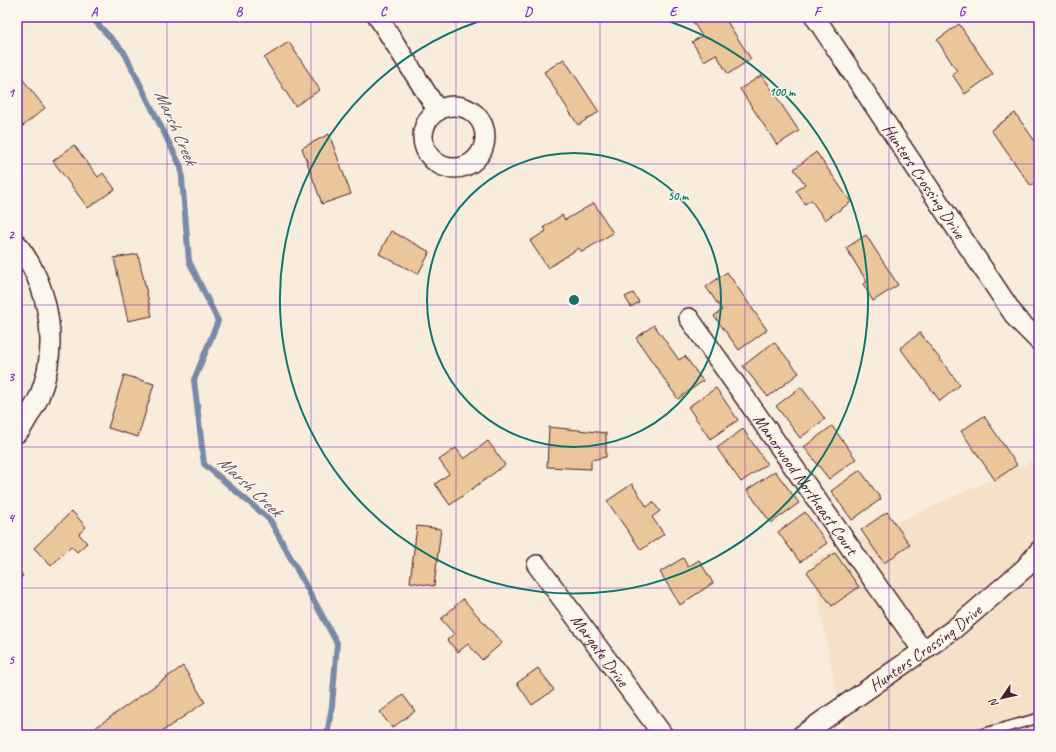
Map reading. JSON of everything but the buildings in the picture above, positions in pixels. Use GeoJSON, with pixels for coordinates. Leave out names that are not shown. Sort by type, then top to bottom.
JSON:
{"type":"FeatureCollection","features":[{"type":"Feature","properties":{"kind":"street"},"geometry":{"type":"LineString","coordinates":[[378,17],[438,111]]}},
{"type":"Feature","properties":{"kind":"street","name":"Hunters Crossing Drive"},"geometry":{"type":"LineString","coordinates":[[816,17],[1016,318],[1039,341]]}},
{"type":"Feature","properties":{"kind":"street"},"geometry":{"type":"LineString","coordinates":[[17,244],[37,276],[46,300],[51,331],[48,368],[39,398],[21,429],[17,433]]}},
{"type":"Feature","properties":{"kind":"street","name":"Manorwood Northeast Court"},"geometry":{"type":"LineString","coordinates":[[689,318],[923,650]]}},
{"type":"Feature","properties":{"kind":"street","name":"Hunters Crossing Drive"},"geometry":{"type":"LineString","coordinates":[[802,735],[954,629],[1025,568],[1039,551]]}},
{"type":"Feature","properties":{"kind":"street","name":"Margate Drive"},"geometry":{"type":"LineString","coordinates":[[537,565],[663,735]]}},
{"type":"Feature","properties":{"kind":"lane"},"geometry":{"type":"LineString","coordinates":[[978,735],[1039,718]]}},
{"type":"Feature","properties":{"kind":"shaded area"},"geometry":{"type":"Polygon","coordinates":[[[1039,458],[1039,735],[845,735],[811,561],[1039,458]]]}},
{"type":"Feature","properties":{"kind":"waterway","name":"Marsh Creek"},"geometry":{"type":"LineString","coordinates":[[91,17],[124,52],[181,167],[189,261],[218,321],[194,380],[204,464],[270,520],[337,643],[332,706],[327,735]]}}]}
